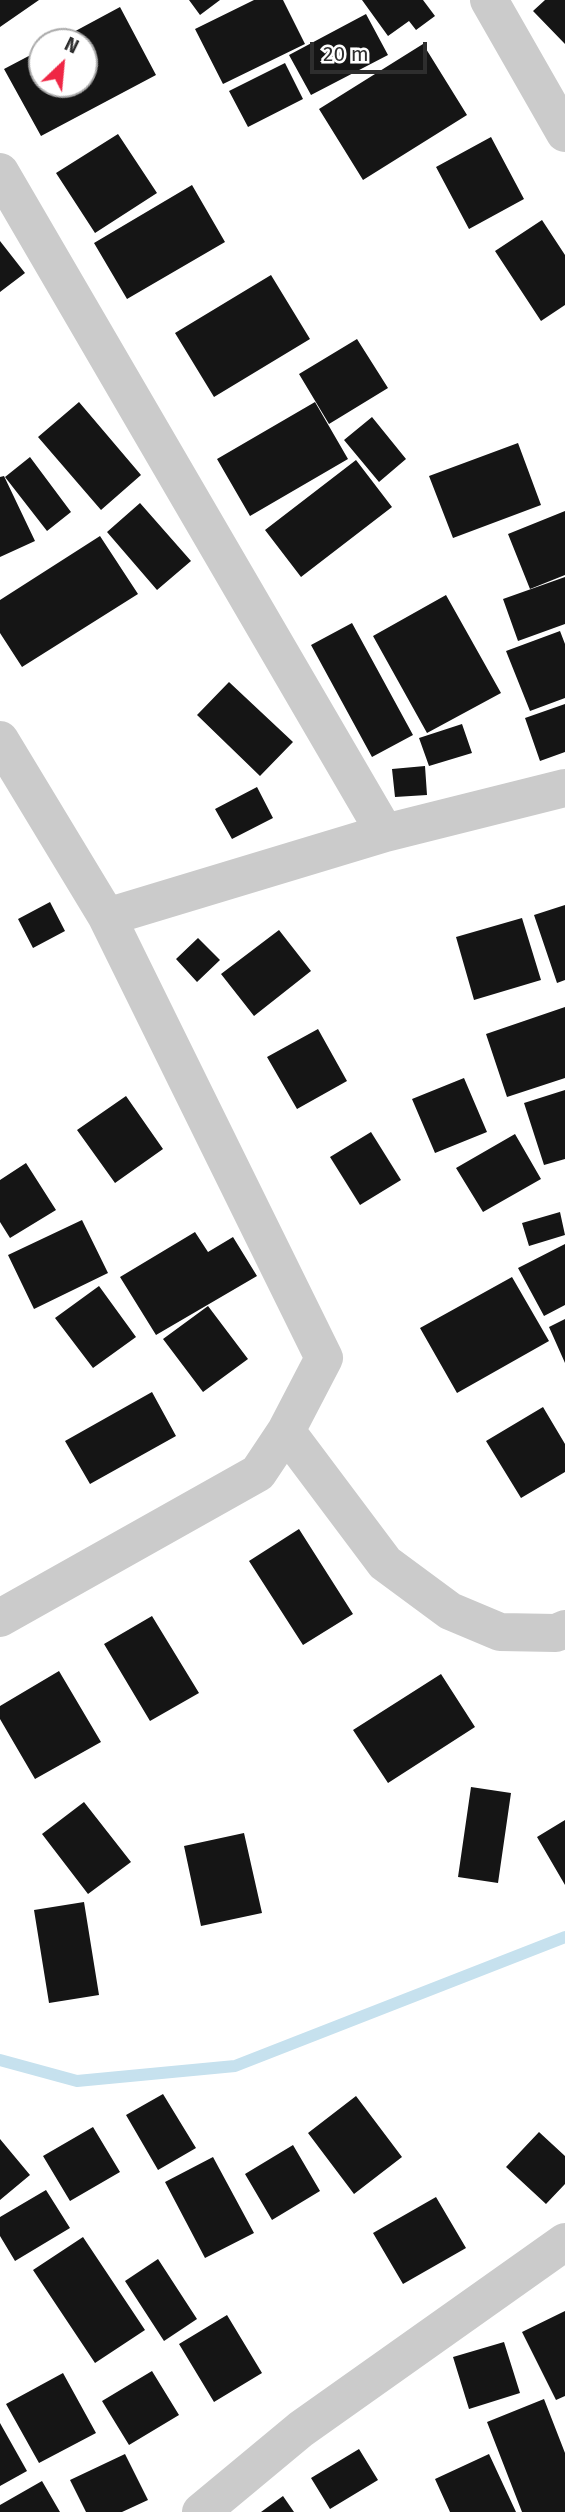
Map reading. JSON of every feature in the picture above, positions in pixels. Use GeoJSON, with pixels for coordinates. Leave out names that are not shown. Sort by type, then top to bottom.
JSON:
{"type":"FeatureCollection","features":[{"type":"Feature","properties":{"kind":"street"},"geometry":{"type":"LineString","coordinates":[[489,0],[565,133]]}},
{"type":"Feature","properties":{"kind":"street"},"geometry":{"type":"LineString","coordinates":[[0,172],[385,833]]}},
{"type":"Feature","properties":{"kind":"street"},"geometry":{"type":"LineString","coordinates":[[0,740],[107,917],[324,1358],[286,1431],[258,1473],[0,1618]]}},
{"type":"Feature","properties":{"kind":"street"},"geometry":{"type":"LineString","coordinates":[[107,917],[385,833],[565,788]]}},
{"type":"Feature","properties":{"kind":"street"},"geometry":{"type":"LineString","coordinates":[[286,1431],[385,1563],[450,1611],[500,1632],[556,1633],[565,1629]]}},
{"type":"Feature","properties":{"kind":"street"},"geometry":{"type":"LineString","coordinates":[[201,2512],[301,2429],[565,2242]]}},
{"type":"Feature","properties":{"kind":"building"},"geometry":{"type":"Polygon","coordinates":[[[0,0],[39,0],[0,27],[0,0]]]}},
{"type":"Feature","properties":{"kind":"building"},"geometry":{"type":"Polygon","coordinates":[[[189,0],[220,0],[200,15],[189,0]]]}},
{"type":"Feature","properties":{"kind":"building"},"geometry":{"type":"Polygon","coordinates":[[[254,0],[283,0],[305,44],[223,84],[195,29],[254,0]]]}},
{"type":"Feature","properties":{"kind":"building"},"geometry":{"type":"Polygon","coordinates":[[[362,0],[423,0],[435,16],[416,30],[409,21],[388,36],[362,0]]]}},
{"type":"Feature","properties":{"kind":"building"},"geometry":{"type":"Polygon","coordinates":[[[545,0],[565,0],[565,44],[533,11],[545,0]]]}},
{"type":"Feature","properties":{"kind":"building"},"geometry":{"type":"Polygon","coordinates":[[[120,7],[156,75],[41,136],[4,69],[28,56],[28,98],[98,98],[98,28],[81,28],[120,7]]]}},
{"type":"Feature","properties":{"kind":"building"},"geometry":{"type":"Polygon","coordinates":[[[366,14],[388,55],[311,95],[289,55],[366,14]]]}},
{"type":"Feature","properties":{"kind":"building"},"geometry":{"type":"Polygon","coordinates":[[[423,44],[467,115],[363,180],[319,109],[423,44]]]}},
{"type":"Feature","properties":{"kind":"building"},"geometry":{"type":"Polygon","coordinates":[[[285,63],[303,99],[248,127],[229,91],[285,63]]]}},
{"type":"Feature","properties":{"kind":"building"},"geometry":{"type":"Polygon","coordinates":[[[118,134],[157,193],[95,233],[56,173],[118,134]]]}},
{"type":"Feature","properties":{"kind":"building"},"geometry":{"type":"Polygon","coordinates":[[[491,137],[524,199],[469,229],[436,167],[491,137]]]}},
{"type":"Feature","properties":{"kind":"building"},"geometry":{"type":"Polygon","coordinates":[[[192,185],[225,242],[127,299],[94,243],[192,185]]]}},
{"type":"Feature","properties":{"kind":"building"},"geometry":{"type":"Polygon","coordinates":[[[542,220],[565,255],[565,305],[541,321],[495,251],[542,220]]]}},
{"type":"Feature","properties":{"kind":"building"},"geometry":{"type":"Polygon","coordinates":[[[0,241],[25,273],[0,292],[0,241]]]}},
{"type":"Feature","properties":{"kind":"building"},"geometry":{"type":"Polygon","coordinates":[[[271,275],[310,339],[214,397],[175,333],[271,275]]]}},
{"type":"Feature","properties":{"kind":"building"},"geometry":{"type":"Polygon","coordinates":[[[357,339],[388,388],[329,424],[299,374],[357,339]]]}},
{"type":"Feature","properties":{"kind":"building"},"geometry":{"type":"Polygon","coordinates":[[[79,402],[141,475],[101,510],[38,437],[79,402]]]}},
{"type":"Feature","properties":{"kind":"building"},"geometry":{"type":"Polygon","coordinates":[[[315,402],[348,459],[250,516],[217,459],[315,402]]]}},
{"type":"Feature","properties":{"kind":"building"},"geometry":{"type":"Polygon","coordinates":[[[372,417],[406,459],[379,482],[344,440],[372,417]]]}},
{"type":"Feature","properties":{"kind":"building"},"geometry":{"type":"Polygon","coordinates":[[[518,443],[541,505],[453,538],[429,476],[518,443]]]}},
{"type":"Feature","properties":{"kind":"building"},"geometry":{"type":"Polygon","coordinates":[[[30,457],[71,512],[47,531],[5,477],[30,457]]]}},
{"type":"Feature","properties":{"kind":"building"},"geometry":{"type":"Polygon","coordinates":[[[356,460],[392,507],[301,577],[265,530],[356,460]]]}},
{"type":"Feature","properties":{"kind":"building"},"geometry":{"type":"Polygon","coordinates":[[[4,476],[35,541],[0,557],[0,477],[4,476]]]}},
{"type":"Feature","properties":{"kind":"building"},"geometry":{"type":"Polygon","coordinates":[[[140,503],[191,561],[157,590],[107,532],[140,503]]]}},
{"type":"Feature","properties":{"kind":"building"},"geometry":{"type":"Polygon","coordinates":[[[565,511],[565,575],[530,589],[508,534],[565,511]]]}},
{"type":"Feature","properties":{"kind":"building"},"geometry":{"type":"Polygon","coordinates":[[[100,536],[138,594],[22,667],[0,633],[0,600],[100,536]]]}},
{"type":"Feature","properties":{"kind":"building"},"geometry":{"type":"Polygon","coordinates":[[[565,577],[565,624],[518,641],[503,599],[565,577]]]}},
{"type":"Feature","properties":{"kind":"building"},"geometry":{"type":"Polygon","coordinates":[[[446,595],[501,693],[427,733],[373,636],[446,595]]]}},
{"type":"Feature","properties":{"kind":"building"},"geometry":{"type":"Polygon","coordinates":[[[352,623],[413,735],[372,757],[311,645],[352,623]]]}},
{"type":"Feature","properties":{"kind":"building"},"geometry":{"type":"Polygon","coordinates":[[[560,631],[565,644],[565,698],[530,711],[506,651],[560,631]]]}},
{"type":"Feature","properties":{"kind":"building"},"geometry":{"type":"Polygon","coordinates":[[[229,682],[293,742],[260,776],[197,715],[229,682]]]}},
{"type":"Feature","properties":{"kind":"building"},"geometry":{"type":"Polygon","coordinates":[[[565,704],[565,752],[540,761],[525,718],[565,704]]]}},
{"type":"Feature","properties":{"kind":"building"},"geometry":{"type":"Polygon","coordinates":[[[462,724],[472,753],[429,766],[419,738],[462,724]]]}},
{"type":"Feature","properties":{"kind":"building"},"geometry":{"type":"Polygon","coordinates":[[[425,766],[427,795],[395,797],[392,769],[425,766]]]}},
{"type":"Feature","properties":{"kind":"building"},"geometry":{"type":"Polygon","coordinates":[[[257,787],[273,818],[232,839],[215,809],[257,787]]]}},
{"type":"Feature","properties":{"kind":"building"},"geometry":{"type":"Polygon","coordinates":[[[50,902],[65,931],[33,948],[18,919],[50,902]]]}},
{"type":"Feature","properties":{"kind":"building"},"geometry":{"type":"Polygon","coordinates":[[[565,905],[565,980],[557,983],[534,915],[565,905]]]}},
{"type":"Feature","properties":{"kind":"building"},"geometry":{"type":"Polygon","coordinates":[[[522,918],[541,980],[474,1000],[456,937],[522,918]]]}},
{"type":"Feature","properties":{"kind":"building"},"geometry":{"type":"Polygon","coordinates":[[[279,930],[311,971],[254,1016],[221,974],[279,930]]]}},
{"type":"Feature","properties":{"kind":"building"},"geometry":{"type":"Polygon","coordinates":[[[198,938],[220,960],[197,982],[176,959],[198,938]]]}},
{"type":"Feature","properties":{"kind":"building"},"geometry":{"type":"Polygon","coordinates":[[[565,1007],[565,1078],[507,1097],[486,1034],[565,1007]]]}},
{"type":"Feature","properties":{"kind":"building"},"geometry":{"type":"Polygon","coordinates":[[[318,1029],[347,1081],[297,1109],[267,1057],[318,1029]]]}},
{"type":"Feature","properties":{"kind":"building"},"geometry":{"type":"Polygon","coordinates":[[[464,1078],[487,1132],[435,1153],[412,1099],[464,1078]]]}},
{"type":"Feature","properties":{"kind":"building"},"geometry":{"type":"Polygon","coordinates":[[[565,1090],[565,1159],[544,1165],[524,1103],[565,1090]]]}},
{"type":"Feature","properties":{"kind":"building"},"geometry":{"type":"Polygon","coordinates":[[[126,1096],[163,1149],[115,1183],[77,1130],[126,1096]]]}},
{"type":"Feature","properties":{"kind":"building"},"geometry":{"type":"Polygon","coordinates":[[[371,1132],[401,1180],[360,1205],[330,1157],[371,1132]]]}},
{"type":"Feature","properties":{"kind":"building"},"geometry":{"type":"Polygon","coordinates":[[[515,1134],[541,1179],[483,1212],[456,1168],[515,1134]]]}},
{"type":"Feature","properties":{"kind":"building"},"geometry":{"type":"Polygon","coordinates":[[[26,1163],[56,1210],[10,1238],[0,1222],[0,1180],[26,1163]]]}},
{"type":"Feature","properties":{"kind":"building"},"geometry":{"type":"Polygon","coordinates":[[[560,1212],[565,1235],[529,1246],[522,1223],[560,1212]]]}},
{"type":"Feature","properties":{"kind":"building"},"geometry":{"type":"Polygon","coordinates":[[[82,1220],[108,1273],[34,1309],[8,1255],[82,1220]]]}},
{"type":"Feature","properties":{"kind":"building"},"geometry":{"type":"Polygon","coordinates":[[[195,1232],[208,1252],[233,1237],[257,1276],[156,1335],[120,1277],[195,1232]]]}},
{"type":"Feature","properties":{"kind":"building"},"geometry":{"type":"Polygon","coordinates":[[[565,1244],[565,1305],[544,1316],[518,1268],[565,1244]]]}},
{"type":"Feature","properties":{"kind":"building"},"geometry":{"type":"Polygon","coordinates":[[[512,1277],[549,1341],[457,1393],[420,1328],[512,1277]]]}},
{"type":"Feature","properties":{"kind":"building"},"geometry":{"type":"Polygon","coordinates":[[[99,1286],[136,1337],[93,1368],[55,1318],[99,1286]]]}},
{"type":"Feature","properties":{"kind":"building"},"geometry":{"type":"Polygon","coordinates":[[[208,1306],[248,1359],[203,1392],[163,1339],[208,1306]]]}},
{"type":"Feature","properties":{"kind":"building"},"geometry":{"type":"Polygon","coordinates":[[[565,1319],[565,1363],[549,1327],[565,1319]]]}},
{"type":"Feature","properties":{"kind":"building"},"geometry":{"type":"Polygon","coordinates":[[[152,1392],[176,1436],[90,1484],[65,1441],[152,1392]]]}},
{"type":"Feature","properties":{"kind":"building"},"geometry":{"type":"Polygon","coordinates":[[[543,1407],[565,1444],[565,1472],[521,1498],[486,1441],[543,1407]]]}},
{"type":"Feature","properties":{"kind":"building"},"geometry":{"type":"Polygon","coordinates":[[[299,1529],[353,1614],[303,1645],[249,1561],[299,1529]]]}},
{"type":"Feature","properties":{"kind":"building"},"geometry":{"type":"Polygon","coordinates":[[[152,1616],[199,1693],[150,1721],[104,1644],[152,1616]]]}},
{"type":"Feature","properties":{"kind":"building"},"geometry":{"type":"Polygon","coordinates":[[[59,1671],[101,1742],[35,1779],[0,1719],[0,1706],[59,1671]]]}},
{"type":"Feature","properties":{"kind":"building"},"geometry":{"type":"Polygon","coordinates":[[[441,1674],[475,1727],[388,1783],[353,1730],[441,1674]]]}},
{"type":"Feature","properties":{"kind":"building"},"geometry":{"type":"Polygon","coordinates":[[[471,1787],[511,1793],[498,1883],[458,1877],[471,1787]]]}},
{"type":"Feature","properties":{"kind":"building"},"geometry":{"type":"Polygon","coordinates":[[[84,1802],[131,1862],[88,1894],[42,1834],[84,1802]]]}},
{"type":"Feature","properties":{"kind":"building"},"geometry":{"type":"Polygon","coordinates":[[[565,1820],[565,1885],[537,1837],[565,1820]]]}},
{"type":"Feature","properties":{"kind":"building"},"geometry":{"type":"Polygon","coordinates":[[[244,1833],[262,1913],[201,1926],[184,1846],[244,1833]]]}},
{"type":"Feature","properties":{"kind":"building"},"geometry":{"type":"Polygon","coordinates":[[[84,1902],[99,1995],[49,2003],[34,1910],[84,1902]]]}},
{"type":"Feature","properties":{"kind":"building"},"geometry":{"type":"Polygon","coordinates":[[[163,2094],[196,2148],[158,2170],[126,2115],[163,2094]]]}},
{"type":"Feature","properties":{"kind":"building"},"geometry":{"type":"Polygon","coordinates":[[[356,2096],[402,2157],[354,2194],[308,2133],[356,2096]]]}},
{"type":"Feature","properties":{"kind":"building"},"geometry":{"type":"Polygon","coordinates":[[[93,2127],[120,2172],[70,2201],[43,2156],[93,2127]]]}},
{"type":"Feature","properties":{"kind":"building"},"geometry":{"type":"Polygon","coordinates":[[[539,2132],[565,2156],[565,2184],[546,2204],[506,2167],[539,2132]]]}},
{"type":"Feature","properties":{"kind":"building"},"geometry":{"type":"Polygon","coordinates":[[[0,2139],[30,2175],[0,2200],[0,2139]]]}},
{"type":"Feature","properties":{"kind":"building"},"geometry":{"type":"Polygon","coordinates":[[[293,2145],[320,2191],[272,2220],[245,2174],[293,2145]]]}},
{"type":"Feature","properties":{"kind":"building"},"geometry":{"type":"Polygon","coordinates":[[[213,2157],[254,2233],[205,2258],[165,2182],[213,2157]]]}},
{"type":"Feature","properties":{"kind":"building"},"geometry":{"type":"Polygon","coordinates":[[[46,2190],[70,2228],[15,2261],[0,2236],[0,2217],[46,2190]]]}},
{"type":"Feature","properties":{"kind":"building"},"geometry":{"type":"Polygon","coordinates":[[[436,2197],[466,2248],[403,2284],[373,2233],[436,2197]]]}},
{"type":"Feature","properties":{"kind":"building"},"geometry":{"type":"Polygon","coordinates":[[[83,2237],[145,2330],[95,2363],[33,2270],[83,2237]]]}},
{"type":"Feature","properties":{"kind":"building"},"geometry":{"type":"Polygon","coordinates":[[[158,2259],[197,2319],[164,2341],[125,2281],[158,2259]]]}},
{"type":"Feature","properties":{"kind":"building"},"geometry":{"type":"Polygon","coordinates":[[[565,2311],[565,2396],[556,2400],[522,2332],[565,2311]]]}},
{"type":"Feature","properties":{"kind":"building"},"geometry":{"type":"Polygon","coordinates":[[[227,2315],[262,2373],[214,2402],[179,2344],[227,2315]]]}},
{"type":"Feature","properties":{"kind":"building"},"geometry":{"type":"Polygon","coordinates":[[[504,2342],[520,2393],[469,2409],[453,2357],[504,2342]]]}},
{"type":"Feature","properties":{"kind":"building"},"geometry":{"type":"Polygon","coordinates":[[[152,2371],[179,2415],[129,2445],[102,2401],[152,2371]]]}},
{"type":"Feature","properties":{"kind":"building"},"geometry":{"type":"Polygon","coordinates":[[[63,2373],[96,2433],[39,2463],[6,2404],[63,2373]]]}},
{"type":"Feature","properties":{"kind":"building"},"geometry":{"type":"Polygon","coordinates":[[[544,2399],[565,2453],[565,2512],[522,2512],[487,2422],[544,2399]]]}},
{"type":"Feature","properties":{"kind":"building"},"geometry":{"type":"Polygon","coordinates":[[[0,2423],[27,2471],[0,2486],[0,2423]]]}},
{"type":"Feature","properties":{"kind":"building"},"geometry":{"type":"Polygon","coordinates":[[[359,2449],[378,2480],[330,2509],[311,2478],[359,2449]]]}},
{"type":"Feature","properties":{"kind":"building"},"geometry":{"type":"Polygon","coordinates":[[[125,2454],[148,2500],[122,2512],[86,2512],[70,2480],[125,2454]]]}},
{"type":"Feature","properties":{"kind":"building"},"geometry":{"type":"Polygon","coordinates":[[[489,2454],[516,2512],[450,2512],[435,2479],[489,2454]]]}},
{"type":"Feature","properties":{"kind":"building"},"geometry":{"type":"Polygon","coordinates":[[[42,2481],[60,2512],[0,2512],[0,2505],[42,2481]]]}},
{"type":"Feature","properties":{"kind":"building"},"geometry":{"type":"Polygon","coordinates":[[[283,2496],[294,2512],[261,2512],[283,2496]]]}},
{"type":"Feature","properties":{"kind":"waterway"},"geometry":{"type":"LineString","coordinates":[[0,2060],[77,2081],[235,2066],[565,1937]]}}]}
